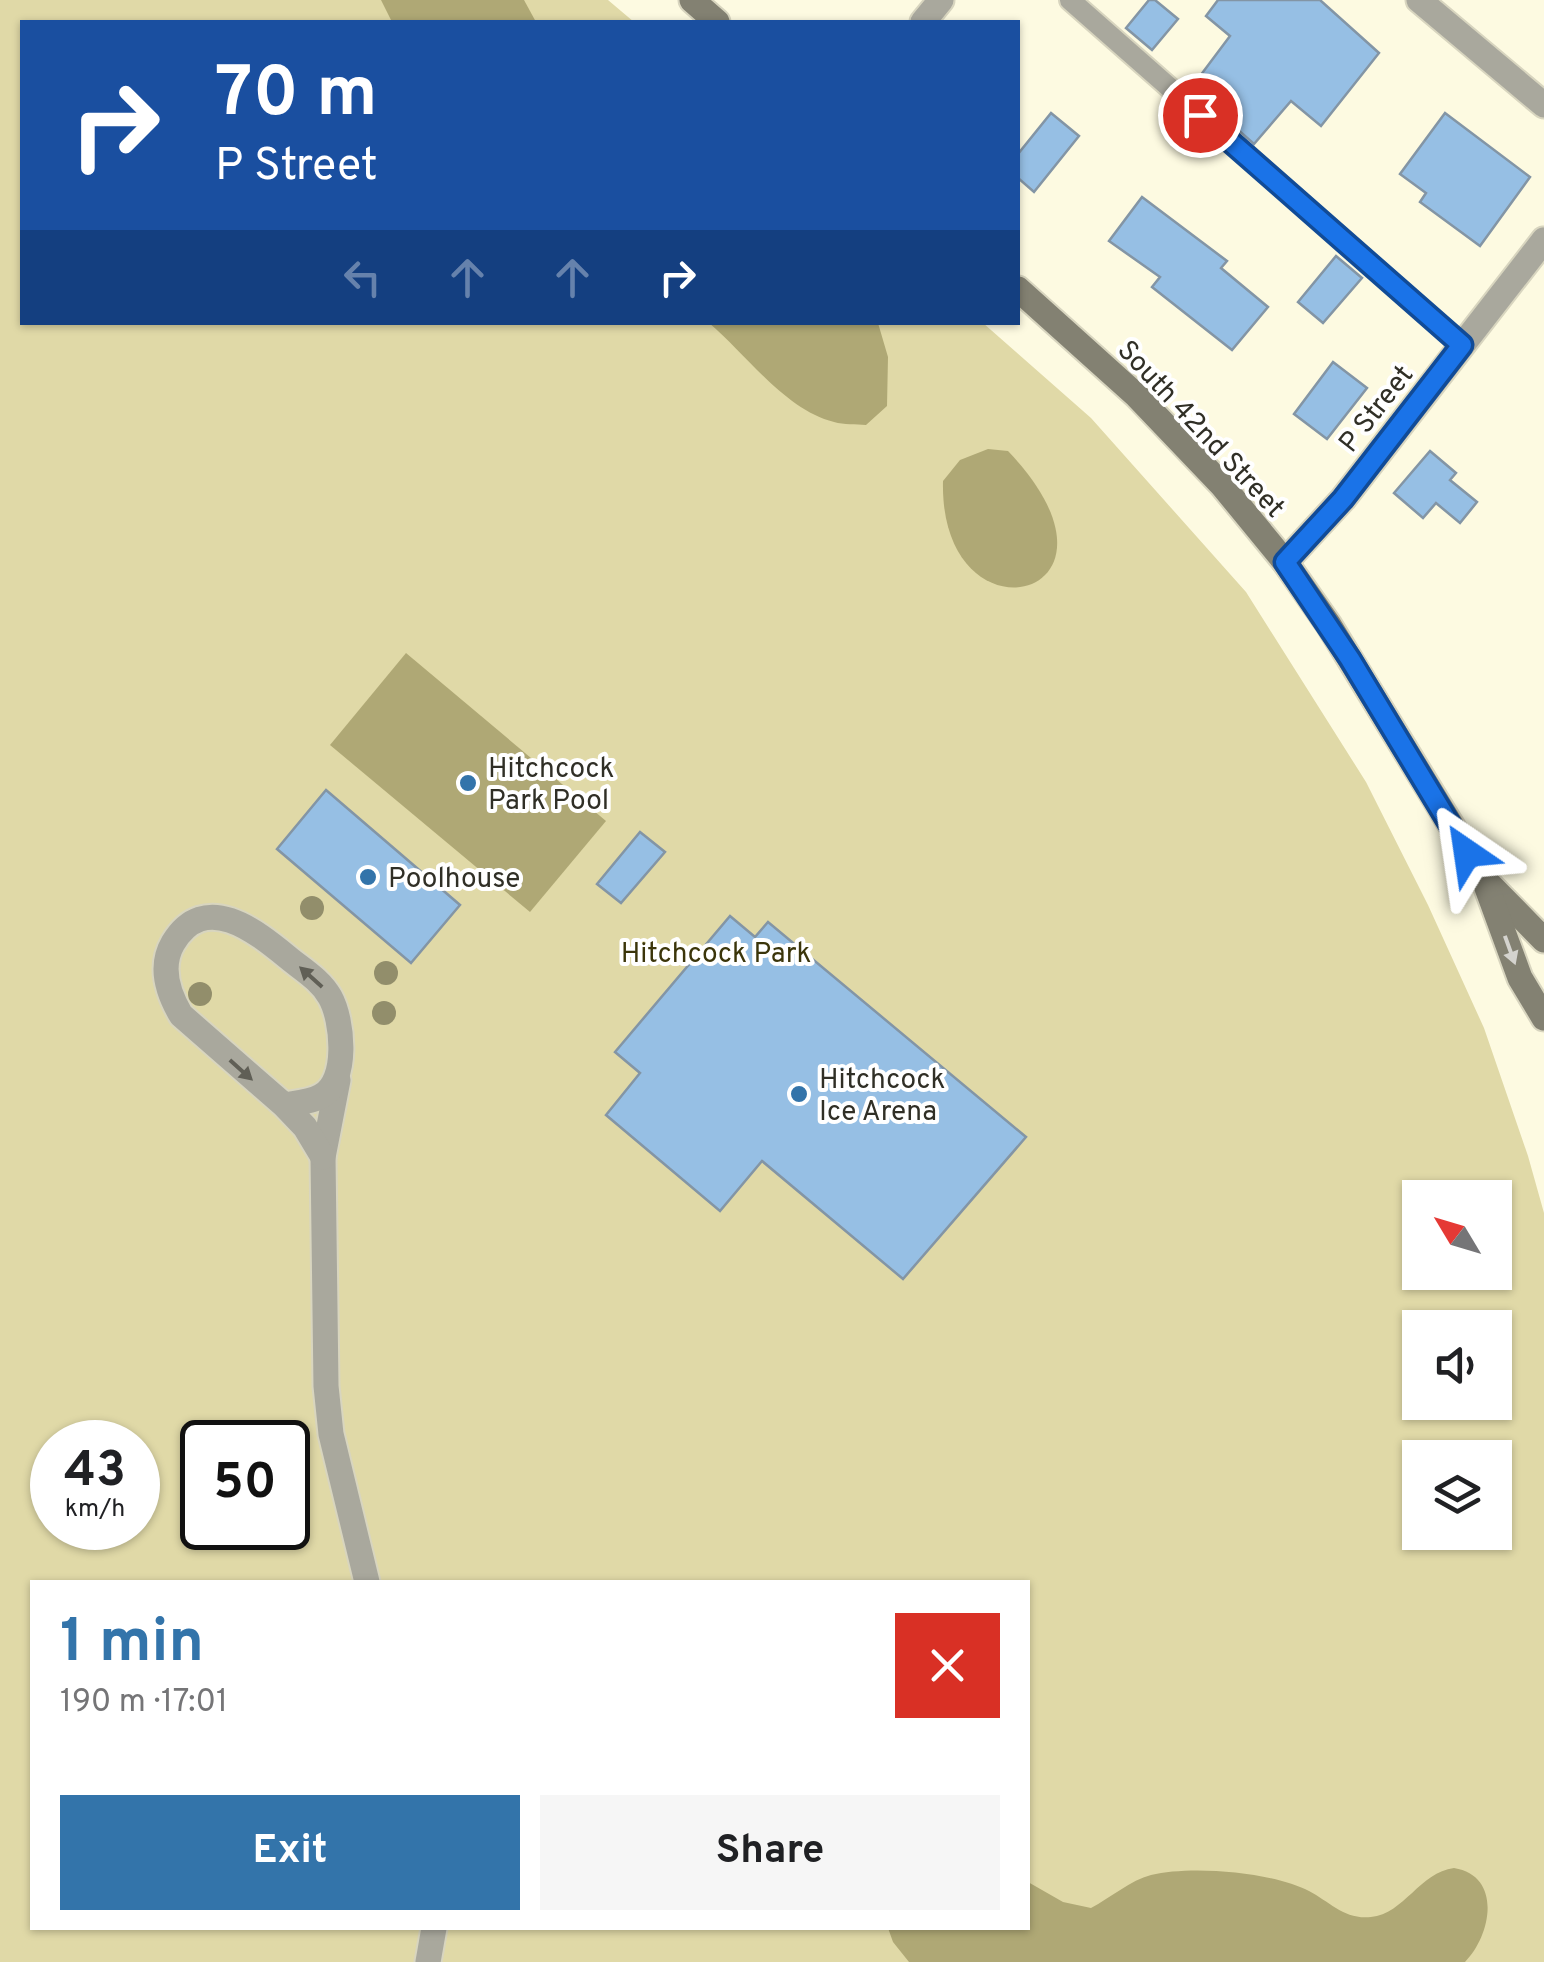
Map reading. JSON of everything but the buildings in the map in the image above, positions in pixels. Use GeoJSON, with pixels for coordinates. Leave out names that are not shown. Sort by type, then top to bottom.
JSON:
{"type":"FeatureCollection","features":[{"type":"Feature","properties":{"kind":"main road"},"geometry":{"type":"LineString","coordinates":[[692,0],[716,20]]}},
{"type":"Feature","properties":{"kind":"main road","name":"South 42nd Street"},"geometry":{"type":"LineString","coordinates":[[1020,291],[1137,396],[1222,485],[1285,562],[1339,642],[1484,878],[1520,978],[1544,1018]]}},
{"type":"Feature","properties":{"kind":"main road","name":"South 42nd Street"},"geometry":{"type":"LineString","coordinates":[[1484,878],[1544,940]]}},
{"type":"Feature","properties":{"kind":"street"},"geometry":{"type":"LineString","coordinates":[[925,20],[941,0]]}},
{"type":"Feature","properties":{"kind":"street"},"geometry":{"type":"LineString","coordinates":[[1419,0],[1544,106]]}},
{"type":"Feature","properties":{"kind":"street","name":"P Street"},"geometry":{"type":"LineString","coordinates":[[1285,562],[1343,499],[1544,240]]}},
{"type":"Feature","properties":{"kind":"street"},"geometry":{"type":"LineString","coordinates":[[322,1157],[305,1127],[181,1015],[169,995],[165,966],[171,946],[182,932],[202,920],[219,918],[249,926],[318,982],[336,1013],[342,1066],[322,1157],[323,1302],[330,1418],[350,1522],[366,1580]]}},
{"type":"Feature","properties":{"kind":"street"},"geometry":{"type":"LineString","coordinates":[[284,1105],[324,1096],[338,1080]]}},
{"type":"Feature","properties":{"kind":"street"},"geometry":{"type":"LineString","coordinates":[[428,1962],[434,1930]]}},
{"type":"Feature","properties":{"kind":"lane"},"geometry":{"type":"LineString","coordinates":[[1070,0],[1462,345]]}},
{"type":"Feature","properties":{"kind":"green space","name":"Hitchcock Park"},"geometry":{"type":"Polygon","coordinates":[[[0,0],[608,0],[632,20],[20,20],[20,325],[985,325],[1091,418],[1246,592],[1366,782],[1484,1028],[1544,1213],[1544,1962],[0,1962],[0,0]]]}},
{"type":"Feature","properties":{"kind":"shaded area"},"geometry":{"type":"Polygon","coordinates":[[[381,0],[524,0],[535,20],[391,20],[381,0]]]}},
{"type":"Feature","properties":{"kind":"shaded area"},"geometry":{"type":"Polygon","coordinates":[[[711,325],[879,325],[888,357],[887,406],[866,425],[816,416],[767,380],[711,325]]]}},
{"type":"Feature","properties":{"kind":"shaded area"},"geometry":{"type":"Polygon","coordinates":[[[988,449],[1008,451],[1046,502],[1057,542],[1049,571],[1027,586],[999,586],[971,569],[950,535],[943,481],[960,460],[988,449]]]}},
{"type":"Feature","properties":{"kind":"shaded area","name":"Hitchcock Park Pool"},"geometry":{"type":"Polygon","coordinates":[[[406,653],[606,821],[530,912],[330,745],[406,653]]]}},
{"type":"Feature","properties":{"kind":"shaded area"},"geometry":{"type":"Polygon","coordinates":[[[1454,1868],[1470,1873],[1486,1894],[1486,1923],[1465,1962],[909,1962],[889,1930],[1030,1930],[1030,1883],[1063,1902],[1091,1908],[1143,1877],[1188,1871],[1232,1872],[1274,1879],[1309,1891],[1345,1913],[1371,1917],[1393,1909],[1442,1871],[1454,1868]]]}},
{"type":"Feature","properties":{"kind":"place","name":"Hitchcock Park Pool"},"geometry":{"type":"Point","coordinates":[468,783]}},
{"type":"Feature","properties":{"kind":"place","name":"Poolhouse"},"geometry":{"type":"Point","coordinates":[368,877]}},
{"type":"Feature","properties":{"kind":"place","name":"Hitchcock Ice Arena"},"geometry":{"type":"Point","coordinates":[799,1094]}},
{"type":"Feature","properties":{"kind":"route"},"geometry":{"type":"LineString","coordinates":[[1200,115],[1462,345],[1343,499],[1285,562],[1371,692],[1467,853]]}}]}
